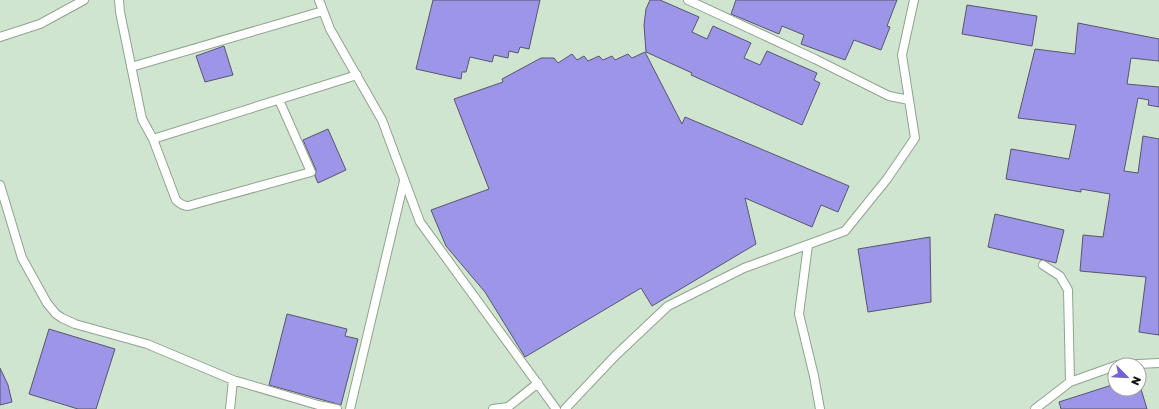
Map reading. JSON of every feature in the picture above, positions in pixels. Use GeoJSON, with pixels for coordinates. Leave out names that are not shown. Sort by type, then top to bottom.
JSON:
{"type":"FeatureCollection","features":[{"type":"Feature","properties":{"kind":"street"},"geometry":{"type":"LineString","coordinates":[[0,37],[40,24],[84,0]]}},
{"type":"Feature","properties":{"kind":"street"},"geometry":{"type":"LineString","coordinates":[[118,0],[142,119],[153,139],[176,200],[185,206],[311,172],[279,100]]}},
{"type":"Feature","properties":{"kind":"street"},"geometry":{"type":"LineString","coordinates":[[319,0],[330,29],[382,120],[420,222],[556,409]]}},
{"type":"Feature","properties":{"kind":"street"},"geometry":{"type":"LineString","coordinates":[[688,0],[889,96],[909,100]]}},
{"type":"Feature","properties":{"kind":"street"},"geometry":{"type":"LineString","coordinates":[[565,409],[615,356],[668,306],[744,268],[845,231],[887,179],[915,138],[902,55],[914,0]]}},
{"type":"Feature","properties":{"kind":"street"},"geometry":{"type":"LineString","coordinates":[[131,67],[323,11]]}},
{"type":"Feature","properties":{"kind":"street"},"geometry":{"type":"LineString","coordinates":[[153,139],[357,75]]}},
{"type":"Feature","properties":{"kind":"street"},"geometry":{"type":"LineString","coordinates":[[350,409],[405,180]]}},
{"type":"Feature","properties":{"kind":"street"},"geometry":{"type":"LineString","coordinates":[[0,185],[3,207],[22,258],[47,303],[56,314],[68,322],[147,344],[233,380],[308,406],[337,409]]}},
{"type":"Feature","properties":{"kind":"street"},"geometry":{"type":"LineString","coordinates":[[808,245],[799,314],[814,376],[820,409]]}},
{"type":"Feature","properties":{"kind":"street"},"geometry":{"type":"LineString","coordinates":[[1043,266],[1060,276],[1068,290],[1070,382]]}},
{"type":"Feature","properties":{"kind":"street"},"geometry":{"type":"LineString","coordinates":[[1147,364],[1159,363]]}},
{"type":"Feature","properties":{"kind":"street"},"geometry":{"type":"LineString","coordinates":[[1035,409],[1070,382],[1107,368]]}},
{"type":"Feature","properties":{"kind":"street"},"geometry":{"type":"LineString","coordinates":[[230,409],[233,380]]}},
{"type":"Feature","properties":{"kind":"street"},"geometry":{"type":"LineString","coordinates":[[493,409],[508,407],[538,384]]}},
{"type":"Feature","properties":{"kind":"building"},"geometry":{"type":"Polygon","coordinates":[[[433,0],[540,0],[529,49],[520,47],[518,53],[509,51],[508,58],[494,55],[492,62],[470,57],[466,72],[462,72],[461,79],[416,69],[433,0]]]}},
{"type":"Feature","properties":{"kind":"building"},"geometry":{"type":"Polygon","coordinates":[[[650,0],[660,0],[699,17],[692,32],[707,39],[713,26],[751,43],[744,58],[760,65],[767,51],[817,73],[814,80],[820,83],[802,125],[691,75],[692,73],[646,52],[644,25],[646,9],[650,0]]]}},
{"type":"Feature","properties":{"kind":"building"},"geometry":{"type":"Polygon","coordinates":[[[736,0],[897,0],[887,26],[890,27],[881,50],[854,40],[845,60],[801,44],[804,35],[782,26],[779,34],[731,14],[736,0]]]}},
{"type":"Feature","properties":{"kind":"building"},"geometry":{"type":"Polygon","coordinates":[[[967,5],[1037,16],[1032,46],[962,34],[967,5]]]}},
{"type":"Feature","properties":{"kind":"building"},"geometry":{"type":"Polygon","coordinates":[[[1078,23],[1159,39],[1159,61],[1131,58],[1127,84],[1159,87],[1159,107],[1148,105],[1149,100],[1138,98],[1124,171],[1138,173],[1143,136],[1159,139],[1159,335],[1139,332],[1146,277],[1080,271],[1083,235],[1103,237],[1110,194],[1081,189],[1081,192],[1006,179],[1011,149],[1069,159],[1076,125],[1018,118],[1035,49],[1075,54],[1078,23]]]}},
{"type":"Feature","properties":{"kind":"building"},"geometry":{"type":"Polygon","coordinates":[[[224,46],[233,75],[205,82],[196,56],[224,46]]]}},
{"type":"Feature","properties":{"kind":"building"},"geometry":{"type":"Polygon","coordinates":[[[645,52],[682,124],[685,117],[849,186],[838,212],[821,205],[812,227],[745,198],[756,244],[652,306],[641,288],[525,357],[485,292],[446,246],[431,210],[489,189],[454,99],[503,82],[502,79],[541,58],[554,58],[558,63],[572,54],[577,60],[584,56],[588,61],[599,56],[603,60],[612,56],[615,60],[628,54],[632,58],[645,52]]]}},
{"type":"Feature","properties":{"kind":"building"},"geometry":{"type":"Polygon","coordinates":[[[328,129],[346,170],[318,183],[315,176],[316,170],[303,140],[328,129]]]}},
{"type":"Feature","properties":{"kind":"building"},"geometry":{"type":"Polygon","coordinates":[[[995,214],[1064,230],[1056,263],[988,247],[995,214]]]}},
{"type":"Feature","properties":{"kind":"building"},"geometry":{"type":"Polygon","coordinates":[[[930,237],[931,302],[868,312],[858,249],[930,237]]]}},
{"type":"Feature","properties":{"kind":"building"},"geometry":{"type":"Polygon","coordinates":[[[287,314],[347,329],[345,336],[358,339],[341,405],[269,385],[287,314]]]}},
{"type":"Feature","properties":{"kind":"building"},"geometry":{"type":"Polygon","coordinates":[[[49,329],[115,349],[96,409],[78,409],[29,394],[49,329]]]}},
{"type":"Feature","properties":{"kind":"building"},"geometry":{"type":"Polygon","coordinates":[[[0,368],[8,385],[12,402],[0,405],[0,368]]]}},
{"type":"Feature","properties":{"kind":"building"},"geometry":{"type":"Polygon","coordinates":[[[1107,387],[1107,397],[1143,397],[1147,409],[1061,409],[1059,402],[1107,387]]]}}]}
